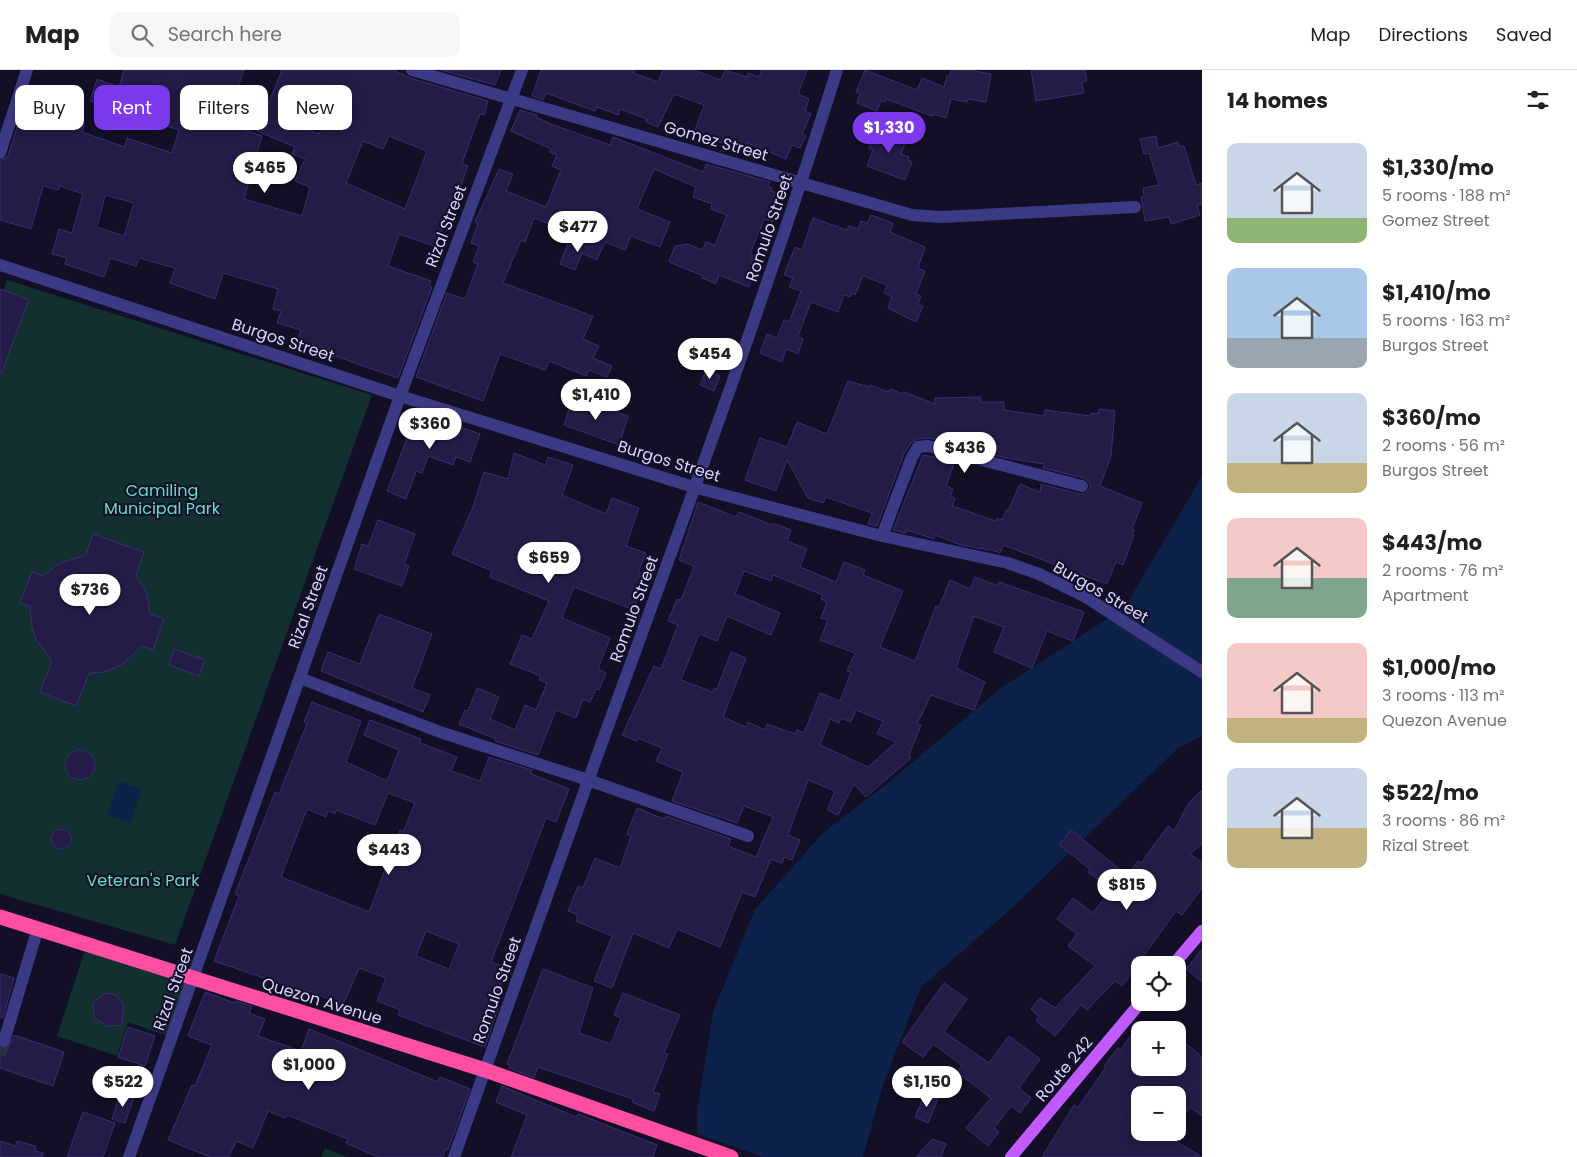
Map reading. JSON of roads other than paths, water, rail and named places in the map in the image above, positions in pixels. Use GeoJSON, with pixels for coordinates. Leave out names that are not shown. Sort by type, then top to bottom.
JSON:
{"type":"FeatureCollection","features":[{"type":"Feature","properties":{"kind":"highway","name":"Quezon Avenue"},"geometry":{"type":"LineString","coordinates":[[0,916],[486,1070],[731,1157]]}},
{"type":"Feature","properties":{"kind":"main road"},"geometry":{"type":"LineString","coordinates":[[1181,956],[1202,931]]}},
{"type":"Feature","properties":{"kind":"main road","name":"Route 242"},"geometry":{"type":"LineString","coordinates":[[1011,1157],[1133,1011]]}},
{"type":"Feature","properties":{"kind":"street"},"geometry":{"type":"LineString","coordinates":[[0,153],[27,70]]}},
{"type":"Feature","properties":{"kind":"street","name":"Gomez Street"},"geometry":{"type":"LineString","coordinates":[[412,70],[912,215],[942,217],[1135,207]]}},
{"type":"Feature","properties":{"kind":"street","name":"Rizal Street"},"geometry":{"type":"LineString","coordinates":[[129,1157],[194,979],[400,396],[522,70]]}},
{"type":"Feature","properties":{"kind":"street","name":"Romulo Street"},"geometry":{"type":"LineString","coordinates":[[454,1157],[588,780],[697,488],[802,182],[837,70]]}},
{"type":"Feature","properties":{"kind":"street","name":"Burgos Street"},"geometry":{"type":"LineString","coordinates":[[0,265],[400,396],[697,488],[882,536],[1008,563],[1039,574],[1084,596],[1202,672]]}},
{"type":"Feature","properties":{"kind":"street"},"geometry":{"type":"LineString","coordinates":[[882,536],[912,457],[918,447],[928,446],[1082,486]]}},
{"type":"Feature","properties":{"kind":"street"},"geometry":{"type":"LineString","coordinates":[[300,678],[440,732],[588,780],[748,836]]}},
{"type":"Feature","properties":{"kind":"street"},"geometry":{"type":"LineString","coordinates":[[4,1040],[38,928]]}},
{"type":"Feature","properties":{"kind":"water"},"geometry":{"type":"Polygon","coordinates":[[[1202,476],[1202,736],[1178,748],[1010,910],[921,987],[882,1088],[863,1157],[697,1157],[697,1112],[713,1012],[755,909],[824,832],[888,783],[1001,688],[1125,607],[1202,476]]]}},
{"type":"Feature","properties":{"kind":"water"},"geometry":{"type":"Polygon","coordinates":[[[119,781],[142,789],[130,823],[107,815],[119,781]]]}},
{"type":"Feature","properties":{"kind":"tunnel"},"geometry":{"type":"LineString","coordinates":[[0,1055],[4,1041]]}},
{"type":"Feature","properties":{"kind":"park label","name":"Camiling Municipal Park"},"geometry":{"type":"Point","coordinates":[162,499]}},
{"type":"Feature","properties":{"kind":"park label","name":"Veteran's Park"},"geometry":{"type":"Point","coordinates":[143,880]}}]}
